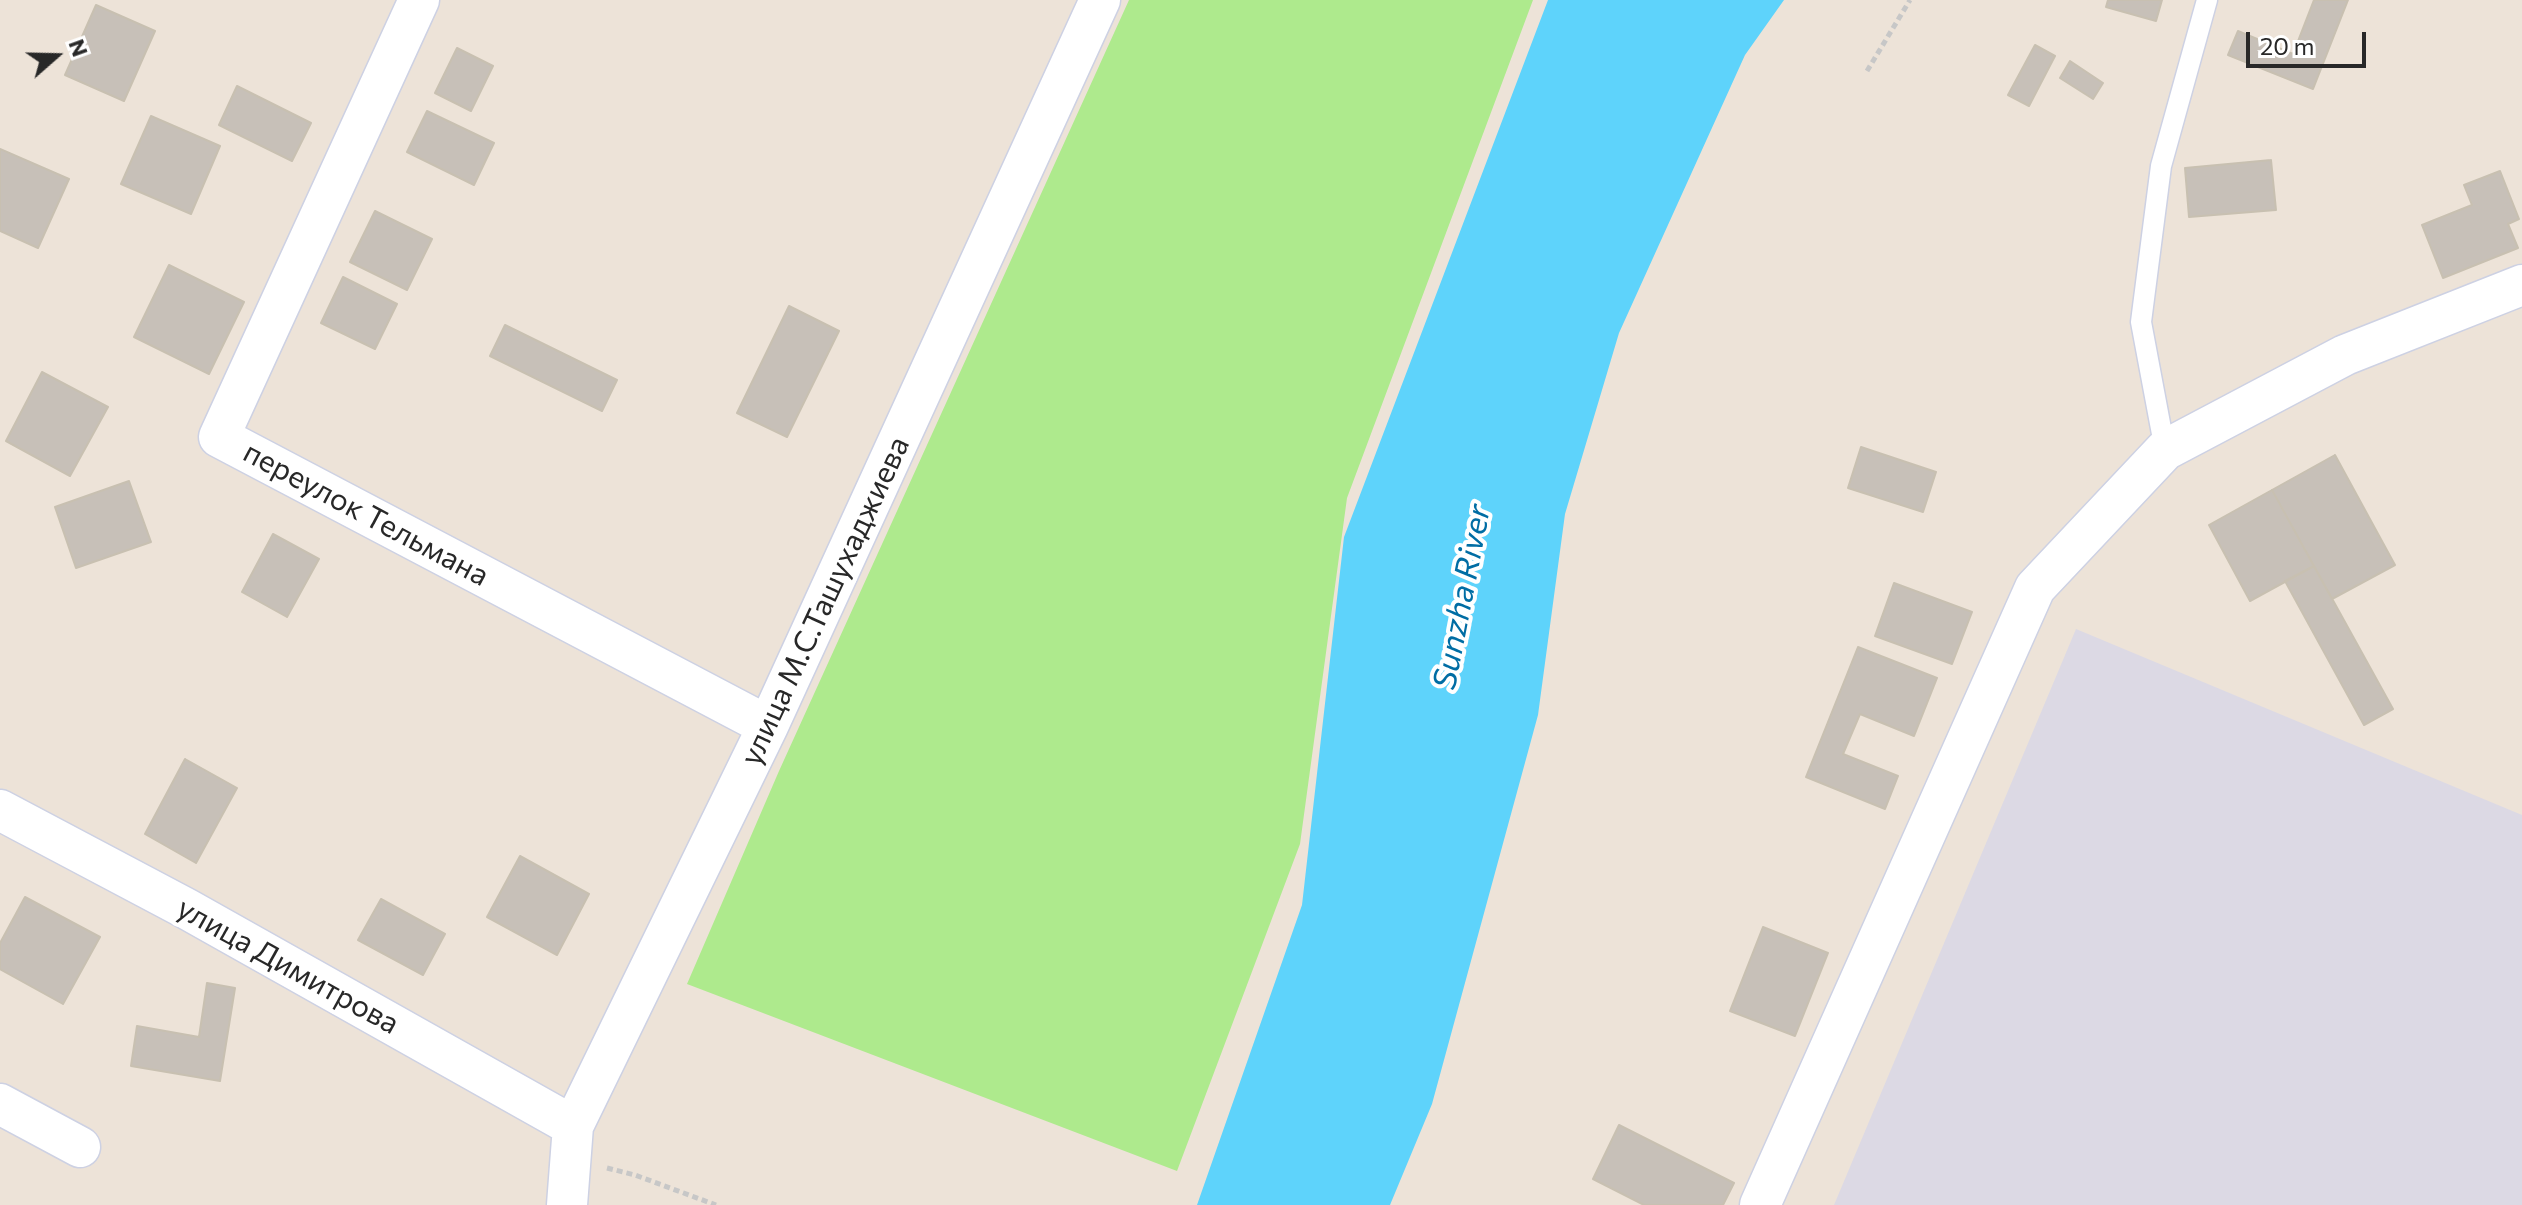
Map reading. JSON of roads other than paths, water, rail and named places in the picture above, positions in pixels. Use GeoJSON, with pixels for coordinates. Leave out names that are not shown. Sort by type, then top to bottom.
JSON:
{"type":"FeatureCollection","features":[{"type":"Feature","properties":{"kind":"street","name":"переулок Тельмана"},"geometry":{"type":"LineString","coordinates":[[419,0],[219,437],[768,726]]}},
{"type":"Feature","properties":{"kind":"street","name":"улица М.С.Ташухаджиева"},"geometry":{"type":"LineString","coordinates":[[567,1205],[572,1142],[768,726],[1100,0]]}},
{"type":"Feature","properties":{"kind":"street"},"geometry":{"type":"LineString","coordinates":[[1760,1205],[2035,588],[2165,450],[2345,355],[2522,285]]}},
{"type":"Feature","properties":{"kind":"street","name":"улица Димитрова"},"geometry":{"type":"LineString","coordinates":[[0,810],[187,909],[572,1142]]}},
{"type":"Feature","properties":{"kind":"street"},"geometry":{"type":"LineString","coordinates":[[0,1104],[80,1147]]}},
{"type":"Feature","properties":{"kind":"lane"},"geometry":{"type":"LineString","coordinates":[[2165,450],[2141,322],[2161,166],[2207,0]]}},
{"type":"Feature","properties":{"kind":"water","name":"Sunzha River"},"geometry":{"type":"Polygon","coordinates":[[[1548,0],[1784,0],[1745,55],[1619,333],[1565,514],[1538,715],[1432,1104],[1390,1205],[1197,1205],[1302,905],[1344,537],[1548,0]]]}}]}
